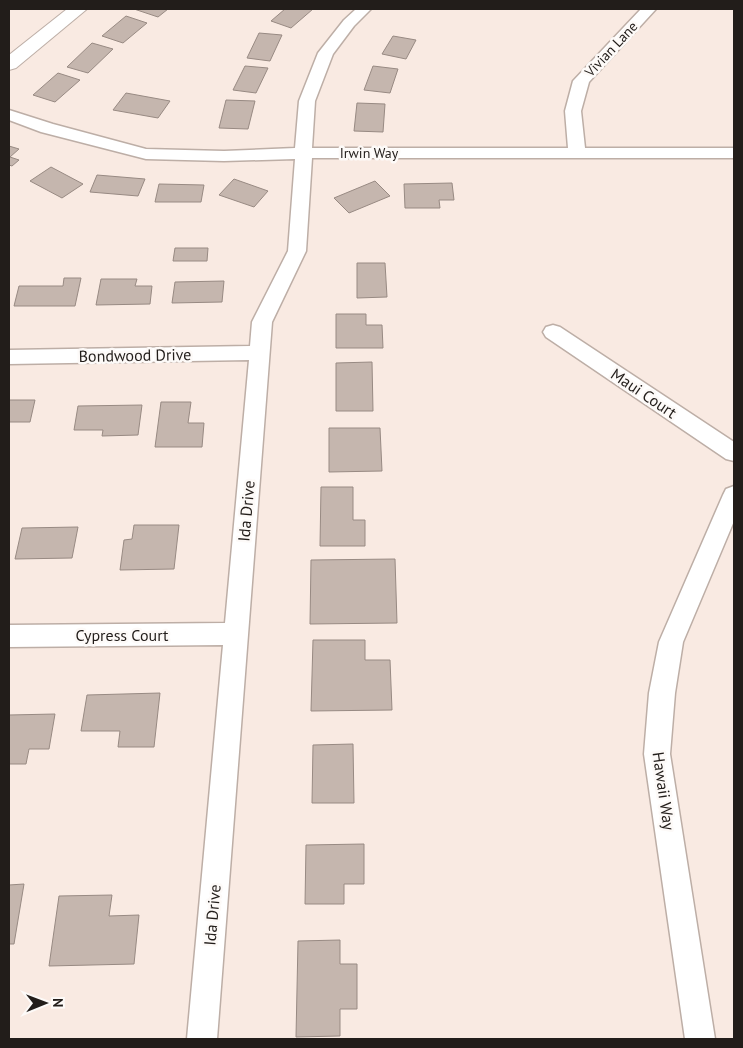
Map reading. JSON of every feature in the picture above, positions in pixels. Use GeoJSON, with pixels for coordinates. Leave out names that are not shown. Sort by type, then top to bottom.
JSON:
{"type":"FeatureCollection","features":[{"type":"Feature","properties":{"kind":"main road"},"geometry":{"type":"LineString","coordinates":[[9,64],[78,9]]}},
{"type":"Feature","properties":{"kind":"street","name":"Ida Drive"},"geometry":{"type":"LineString","coordinates":[[202,1039],[262,322],[297,251],[308,100],[326,53],[349,23],[364,9]]}},
{"type":"Feature","properties":{"kind":"street","name":"Vivian Lane"},"geometry":{"type":"LineString","coordinates":[[577,152],[574,136],[574,111],[581,81],[649,9]]}},
{"type":"Feature","properties":{"kind":"street","name":"Irwin Way"},"geometry":{"type":"LineString","coordinates":[[9,115],[47,128],[146,154],[224,156],[304,153],[734,153]]}},
{"type":"Feature","properties":{"kind":"street","name":"Maui Court"},"geometry":{"type":"LineString","coordinates":[[553,332],[734,453]]}},
{"type":"Feature","properties":{"kind":"street","name":"Bondwood Drive"},"geometry":{"type":"LineString","coordinates":[[9,357],[260,353]]}},
{"type":"Feature","properties":{"kind":"street","name":"Hawaii Way"},"geometry":{"type":"LineString","coordinates":[[700,1039],[657,754],[662,693],[671,642],[734,495]]}},
{"type":"Feature","properties":{"kind":"street","name":"Cypress Court"},"geometry":{"type":"LineString","coordinates":[[9,636],[235,634]]}},
{"type":"Feature","properties":{"kind":"building"},"geometry":{"type":"Polygon","coordinates":[[[134,9],[168,9],[158,17],[134,9]]]}},
{"type":"Feature","properties":{"kind":"building"},"geometry":{"type":"Polygon","coordinates":[[[285,9],[313,9],[291,28],[271,21],[285,9]]]}},
{"type":"Feature","properties":{"kind":"building"},"geometry":{"type":"Polygon","coordinates":[[[126,16],[147,23],[123,43],[102,36],[126,16]]]}},
{"type":"Feature","properties":{"kind":"building"},"geometry":{"type":"Polygon","coordinates":[[[259,33],[282,35],[270,61],[247,58],[259,33]]]}},
{"type":"Feature","properties":{"kind":"building"},"geometry":{"type":"Polygon","coordinates":[[[393,36],[416,40],[406,59],[382,54],[393,36]]]}},
{"type":"Feature","properties":{"kind":"building"},"geometry":{"type":"Polygon","coordinates":[[[92,43],[113,49],[88,73],[67,67],[92,43]]]}},
{"type":"Feature","properties":{"kind":"building"},"geometry":{"type":"Polygon","coordinates":[[[245,66],[268,68],[256,93],[233,90],[245,66]]]}},
{"type":"Feature","properties":{"kind":"building"},"geometry":{"type":"Polygon","coordinates":[[[373,66],[398,69],[390,93],[364,90],[373,66]]]}},
{"type":"Feature","properties":{"kind":"building"},"geometry":{"type":"Polygon","coordinates":[[[58,73],[80,80],[55,102],[33,95],[58,73]]]}},
{"type":"Feature","properties":{"kind":"building"},"geometry":{"type":"Polygon","coordinates":[[[126,93],[170,101],[158,118],[113,110],[126,93]]]}},
{"type":"Feature","properties":{"kind":"building"},"geometry":{"type":"Polygon","coordinates":[[[226,100],[255,101],[248,129],[219,128],[226,100]]]}},
{"type":"Feature","properties":{"kind":"building"},"geometry":{"type":"Polygon","coordinates":[[[357,103],[385,104],[383,132],[354,131],[357,103]]]}},
{"type":"Feature","properties":{"kind":"building"},"geometry":{"type":"Polygon","coordinates":[[[9,146],[19,149],[10,157],[19,160],[12,166],[9,165],[9,146]]]}},
{"type":"Feature","properties":{"kind":"building"},"geometry":{"type":"Polygon","coordinates":[[[51,167],[83,184],[62,198],[30,181],[51,167]]]}},
{"type":"Feature","properties":{"kind":"building"},"geometry":{"type":"Polygon","coordinates":[[[97,175],[145,179],[138,196],[90,192],[97,175]]]}},
{"type":"Feature","properties":{"kind":"building"},"geometry":{"type":"Polygon","coordinates":[[[234,179],[268,191],[254,207],[219,195],[234,179]]]}},
{"type":"Feature","properties":{"kind":"building"},"geometry":{"type":"Polygon","coordinates":[[[375,181],[390,196],[349,213],[334,198],[375,181]]]}},
{"type":"Feature","properties":{"kind":"building"},"geometry":{"type":"Polygon","coordinates":[[[452,183],[454,200],[439,200],[440,208],[405,208],[404,184],[452,183]]]}},
{"type":"Feature","properties":{"kind":"building"},"geometry":{"type":"Polygon","coordinates":[[[159,184],[204,185],[201,202],[155,202],[159,184]]]}},
{"type":"Feature","properties":{"kind":"building"},"geometry":{"type":"Polygon","coordinates":[[[175,248],[208,248],[207,261],[173,261],[175,248]]]}},
{"type":"Feature","properties":{"kind":"building"},"geometry":{"type":"Polygon","coordinates":[[[357,263],[385,263],[387,297],[357,298],[357,263]]]}},
{"type":"Feature","properties":{"kind":"building"},"geometry":{"type":"Polygon","coordinates":[[[64,278],[81,278],[75,306],[14,306],[19,286],[63,286],[64,278]]]}},
{"type":"Feature","properties":{"kind":"building"},"geometry":{"type":"Polygon","coordinates":[[[101,279],[137,279],[135,286],[152,286],[150,304],[96,305],[101,279]]]}},
{"type":"Feature","properties":{"kind":"building"},"geometry":{"type":"Polygon","coordinates":[[[224,281],[222,302],[172,303],[175,282],[224,281]]]}},
{"type":"Feature","properties":{"kind":"building"},"geometry":{"type":"Polygon","coordinates":[[[336,314],[366,314],[366,325],[382,325],[383,348],[336,348],[336,314]]]}},
{"type":"Feature","properties":{"kind":"building"},"geometry":{"type":"Polygon","coordinates":[[[372,362],[373,411],[336,411],[336,363],[372,362]]]}},
{"type":"Feature","properties":{"kind":"building"},"geometry":{"type":"Polygon","coordinates":[[[9,400],[35,400],[30,422],[9,422],[9,400]]]}},
{"type":"Feature","properties":{"kind":"building"},"geometry":{"type":"Polygon","coordinates":[[[161,402],[191,402],[188,423],[204,423],[202,447],[155,447],[161,402]]]}},
{"type":"Feature","properties":{"kind":"building"},"geometry":{"type":"Polygon","coordinates":[[[142,405],[138,435],[102,436],[103,430],[74,430],[78,406],[142,405]]]}},
{"type":"Feature","properties":{"kind":"building"},"geometry":{"type":"Polygon","coordinates":[[[329,428],[380,428],[382,471],[329,472],[329,428]]]}},
{"type":"Feature","properties":{"kind":"building"},"geometry":{"type":"Polygon","coordinates":[[[321,487],[353,487],[353,520],[365,520],[365,546],[320,546],[321,487]]]}},
{"type":"Feature","properties":{"kind":"building"},"geometry":{"type":"Polygon","coordinates":[[[134,525],[179,525],[174,569],[120,570],[124,540],[132,539],[134,525]]]}},
{"type":"Feature","properties":{"kind":"building"},"geometry":{"type":"Polygon","coordinates":[[[78,527],[72,558],[15,559],[22,528],[78,527]]]}},
{"type":"Feature","properties":{"kind":"building"},"geometry":{"type":"Polygon","coordinates":[[[395,559],[397,623],[310,624],[311,560],[395,559]]]}},
{"type":"Feature","properties":{"kind":"building"},"geometry":{"type":"Polygon","coordinates":[[[313,640],[365,640],[365,660],[390,660],[392,710],[311,711],[313,640]]]}},
{"type":"Feature","properties":{"kind":"building"},"geometry":{"type":"Polygon","coordinates":[[[160,693],[154,747],[118,747],[120,731],[81,731],[87,695],[160,693]]]}},
{"type":"Feature","properties":{"kind":"building"},"geometry":{"type":"Polygon","coordinates":[[[55,714],[49,749],[29,749],[26,764],[9,764],[9,715],[55,714]]]}},
{"type":"Feature","properties":{"kind":"building"},"geometry":{"type":"Polygon","coordinates":[[[353,744],[354,803],[312,803],[313,745],[353,744]]]}},
{"type":"Feature","properties":{"kind":"building"},"geometry":{"type":"Polygon","coordinates":[[[364,844],[364,884],[344,884],[344,904],[305,904],[306,845],[364,844]]]}},
{"type":"Feature","properties":{"kind":"building"},"geometry":{"type":"Polygon","coordinates":[[[24,884],[14,944],[9,944],[9,885],[24,884]]]}},
{"type":"Feature","properties":{"kind":"building"},"geometry":{"type":"Polygon","coordinates":[[[112,895],[109,916],[139,915],[134,964],[49,966],[59,896],[112,895]]]}},
{"type":"Feature","properties":{"kind":"building"},"geometry":{"type":"Polygon","coordinates":[[[340,940],[340,964],[357,964],[357,1009],[340,1009],[340,1036],[296,1037],[298,941],[340,940]]]}}]}
